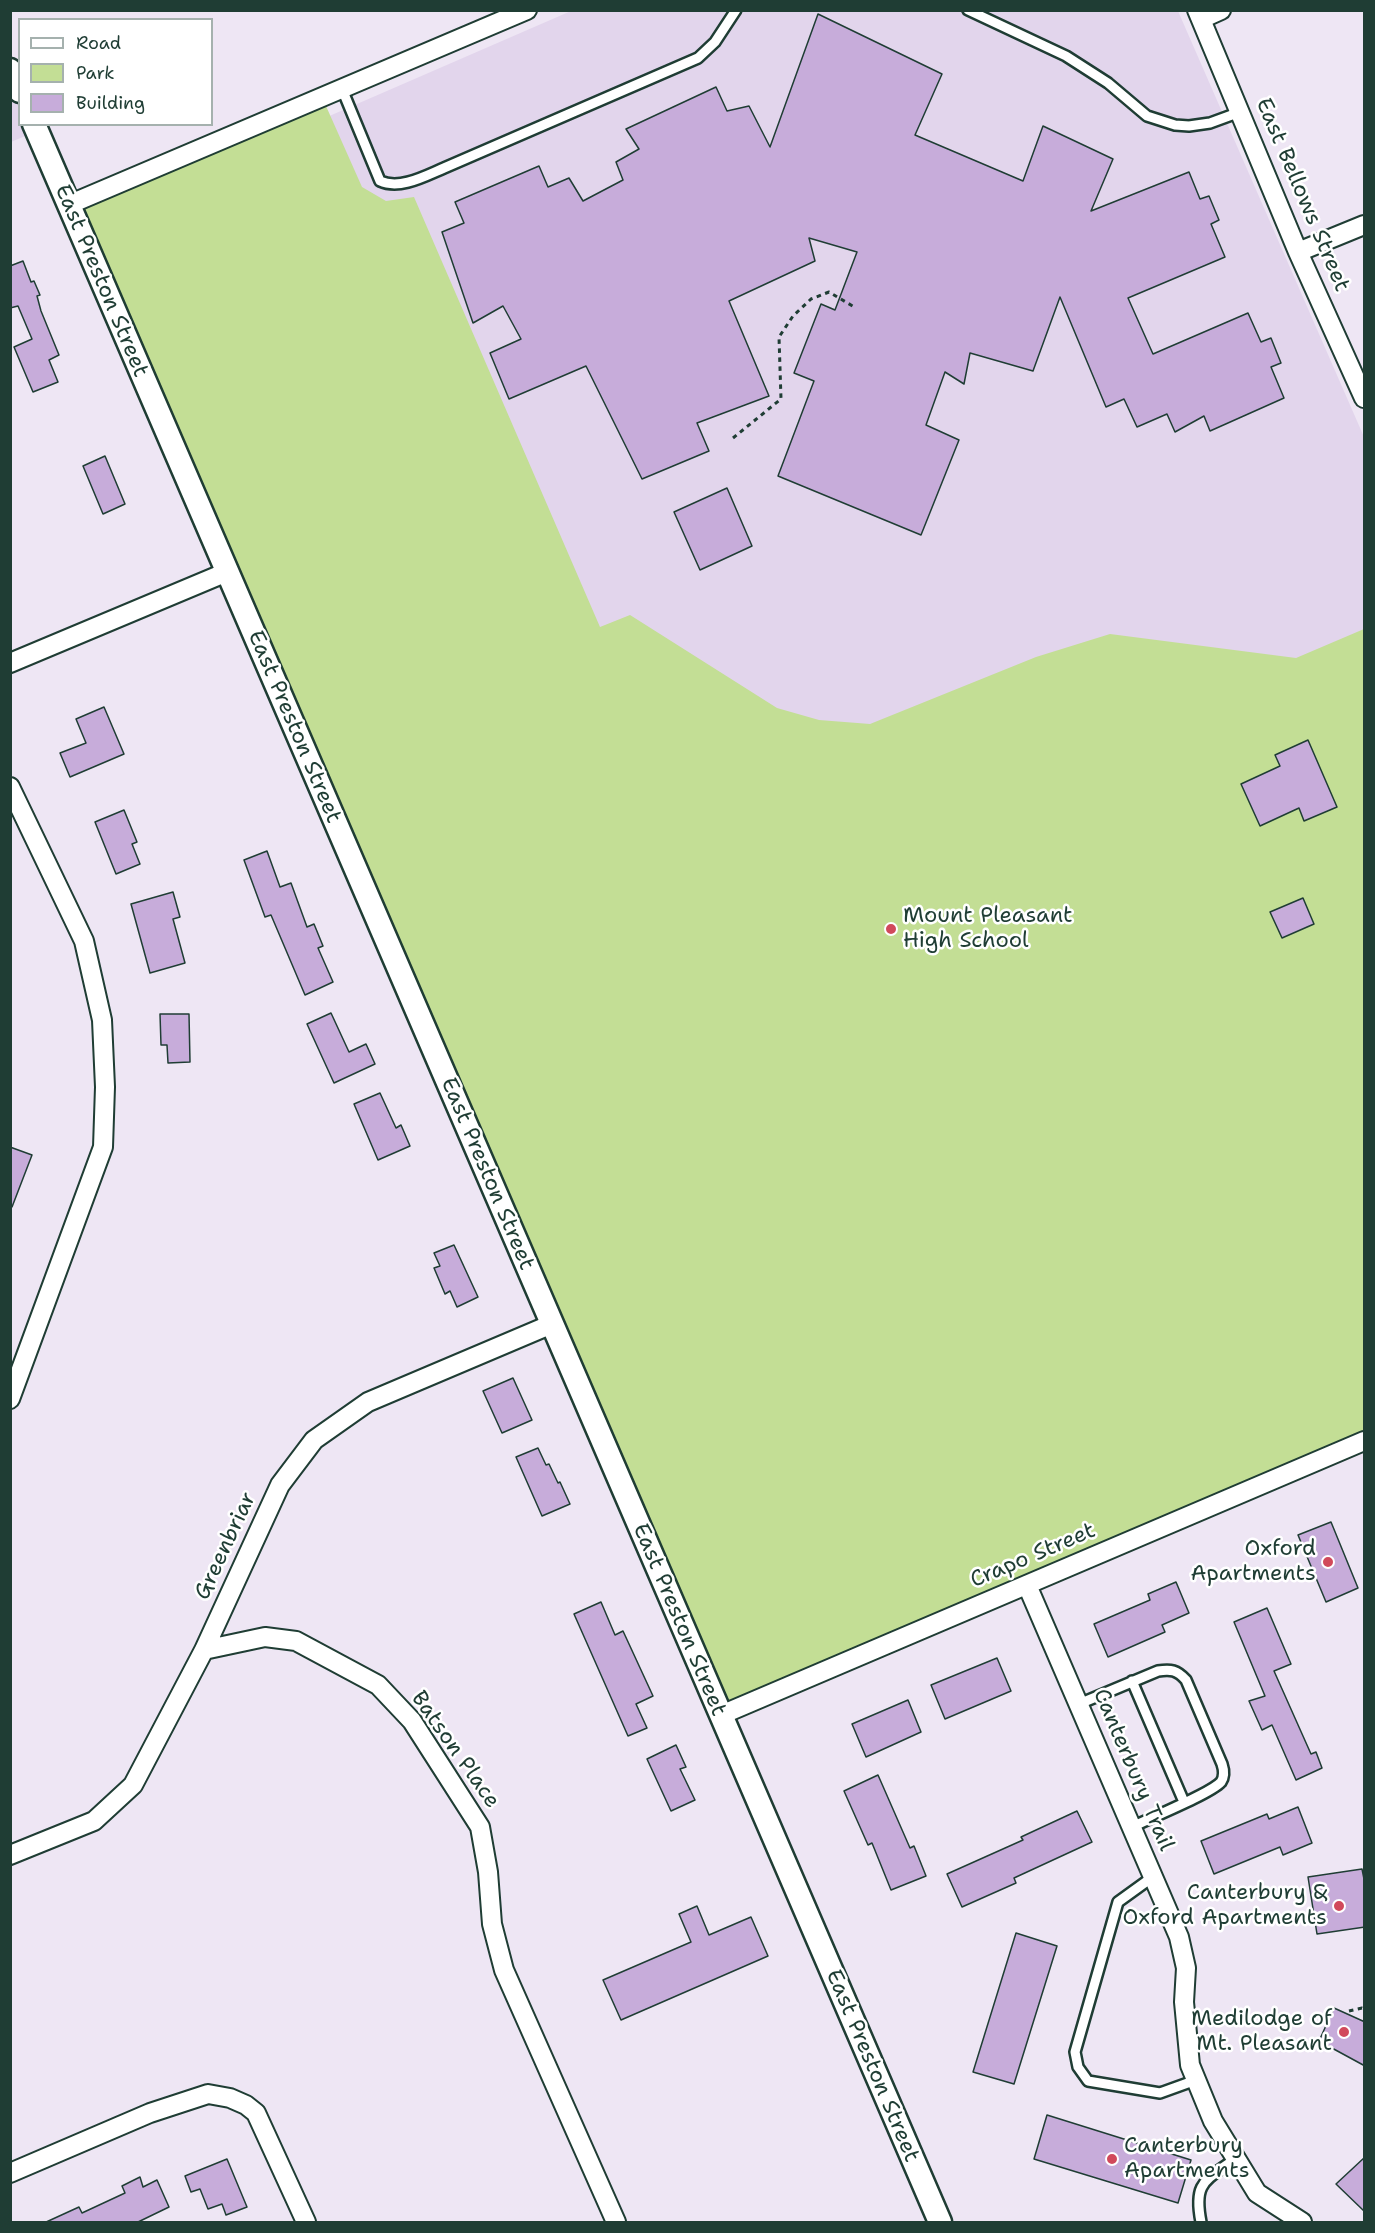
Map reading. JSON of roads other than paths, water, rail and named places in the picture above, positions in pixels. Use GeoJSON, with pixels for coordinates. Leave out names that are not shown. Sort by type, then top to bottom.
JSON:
{"type":"FeatureCollection","features":[{"type":"Feature","properties":{"kind":"street"},"geometry":{"type":"LineString","coordinates":[[69,205],[527,10]]}},
{"type":"Feature","properties":{"kind":"street"},"geometry":{"type":"LineString","coordinates":[[1199,15],[1221,10]]}},
{"type":"Feature","properties":{"kind":"street","name":"East Bellows Street"},"geometry":{"type":"LineString","coordinates":[[1199,15],[1298,252],[1365,398]]}},
{"type":"Feature","properties":{"kind":"street"},"geometry":{"type":"LineString","coordinates":[[10,70],[18,87]]}},
{"type":"Feature","properties":{"kind":"street","name":"East Preston Street"},"geometry":{"type":"LineString","coordinates":[[35,126],[940,2223]]}},
{"type":"Feature","properties":{"kind":"street"},"geometry":{"type":"LineString","coordinates":[[1298,252],[1365,225]]}},
{"type":"Feature","properties":{"kind":"street"},"geometry":{"type":"LineString","coordinates":[[10,663],[227,572]]}},
{"type":"Feature","properties":{"kind":"street"},"geometry":{"type":"LineString","coordinates":[[10,787],[84,941],[102,1020],[105,1087],[103,1147],[10,1399]]}},
{"type":"Feature","properties":{"kind":"street","name":"Greenbriar"},"geometry":{"type":"LineString","coordinates":[[10,1856],[94,1821],[133,1785],[204,1650],[280,1485],[314,1440],[368,1401],[552,1324]]}},
{"type":"Feature","properties":{"kind":"street","name":"Crapo Street"},"geometry":{"type":"LineString","coordinates":[[721,1715],[1365,1441]]}},
{"type":"Feature","properties":{"kind":"street","name":"Canterbury Trail"},"geometry":{"type":"LineString","coordinates":[[1027,1585],[1179,1937],[1186,1968],[1184,2002],[1190,2065],[1213,2121],[1257,2193],[1302,2223]]}},
{"type":"Feature","properties":{"kind":"street","name":"Batson Place"},"geometry":{"type":"LineString","coordinates":[[204,1650],[265,1637],[296,1641],[378,1685],[412,1721],[480,1827],[488,1872],[492,1923],[504,1970],[616,2223]]}},
{"type":"Feature","properties":{"kind":"street"},"geometry":{"type":"LineString","coordinates":[[10,2173],[150,2113],[208,2094],[246,2104],[256,2113],[306,2223]]}},
{"type":"Feature","properties":{"kind":"lane"},"geometry":{"type":"LineString","coordinates":[[342,89],[380,181],[386,184],[403,184],[698,58],[715,42],[736,10]]}},
{"type":"Feature","properties":{"kind":"lane"},"geometry":{"type":"LineString","coordinates":[[968,10],[1066,56],[1108,83],[1147,116],[1175,125],[1189,126],[1210,123],[1240,112]]}},
{"type":"Feature","properties":{"kind":"lane"},"geometry":{"type":"LineString","coordinates":[[1079,1704],[1158,1671],[1170,1669],[1179,1672],[1186,1680],[1222,1764],[1224,1773],[1222,1780],[1208,1791],[1132,1827]]}},
{"type":"Feature","properties":{"kind":"lane"},"geometry":{"type":"LineString","coordinates":[[1132,1681],[1184,1802]]}},
{"type":"Feature","properties":{"kind":"lane"},"geometry":{"type":"LineString","coordinates":[[1154,1876],[1118,1902],[1075,2052],[1078,2067],[1088,2081],[1160,2093],[1196,2080]]}},
{"type":"Feature","properties":{"kind":"lane"},"geometry":{"type":"LineString","coordinates":[[1201,2223],[1198,2192],[1207,2180],[1236,2158]]}},
{"type":"Feature","properties":{"kind":"place","name":"Mount Pleasant High School"},"geometry":{"type":"Point","coordinates":[891,929]}},
{"type":"Feature","properties":{"kind":"place","name":"Oxford Apartments"},"geometry":{"type":"Point","coordinates":[1328,1562]}},
{"type":"Feature","properties":{"kind":"place","name":"Canterbury & Oxford Apartments"},"geometry":{"type":"Point","coordinates":[1339,1906]}},
{"type":"Feature","properties":{"kind":"place","name":"Medilodge of Mt. Pleasant"},"geometry":{"type":"Point","coordinates":[1344,2032]}},
{"type":"Feature","properties":{"kind":"place","name":"Canterbury Apartments"},"geometry":{"type":"Point","coordinates":[1112,2159]}}]}
